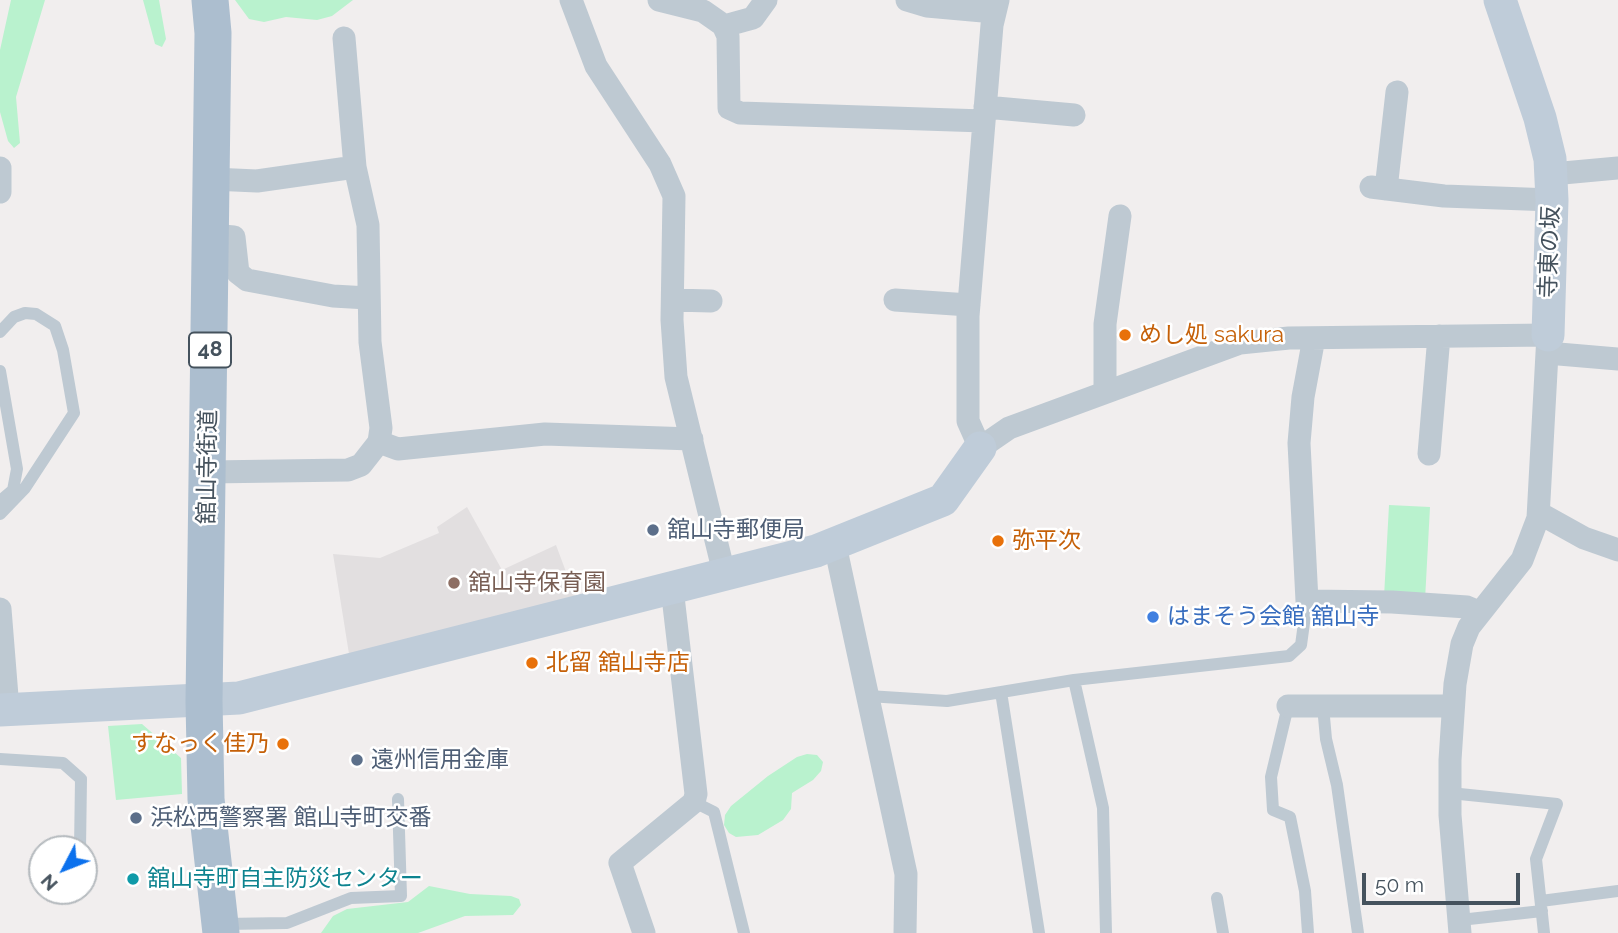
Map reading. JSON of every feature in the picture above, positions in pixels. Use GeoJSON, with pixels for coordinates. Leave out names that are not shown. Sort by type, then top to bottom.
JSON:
{"type":"FeatureCollection","features":[{"type":"Feature","properties":{"kind":"main road","name":"舘山寺街道"},"geometry":{"type":"LineString","coordinates":[[210,0],[213,33],[212,179],[204,701],[206,799],[220,928]]}},
{"type":"Feature","properties":{"kind":"street"},"geometry":{"type":"LineString","coordinates":[[571,0],[596,66],[669,179],[676,213],[673,300],[676,377],[724,573]]}},
{"type":"Feature","properties":{"kind":"street"},"geometry":{"type":"LineString","coordinates":[[659,0],[703,10],[715,16],[724,26],[729,36],[729,108],[740,114],[1074,115]]}},
{"type":"Feature","properties":{"kind":"street"},"geometry":{"type":"LineString","coordinates":[[724,26],[753,18],[766,0]]}},
{"type":"Feature","properties":{"kind":"street"},"geometry":{"type":"LineString","coordinates":[[907,0],[927,6],[996,6],[984,114],[969,305],[968,421],[980,448]]}},
{"type":"Feature","properties":{"kind":"street","name":"寺東の坂"},"geometry":{"type":"LineString","coordinates":[[1460,926],[1450,793],[1453,706],[1462,644],[1479,612],[1521,560],[1532,540],[1539,513],[1547,344],[1552,187],[1546,138],[1500,0]]}},
{"type":"Feature","properties":{"kind":"street"},"geometry":{"type":"LineString","coordinates":[[209,472],[348,470],[361,465],[379,442],[381,428],[368,298],[368,225],[355,167],[344,38]]}},
{"type":"Feature","properties":{"kind":"street"},"geometry":{"type":"LineString","coordinates":[[1397,92],[1378,188],[1444,196],[1552,187],[1618,168]]}},
{"type":"Feature","properties":{"kind":"street"},"geometry":{"type":"LineString","coordinates":[[212,179],[257,181],[355,167]]}},
{"type":"Feature","properties":{"kind":"street"},"geometry":{"type":"LineString","coordinates":[[0,168],[0,192]]}},
{"type":"Feature","properties":{"kind":"street"},"geometry":{"type":"LineString","coordinates":[[1105,392],[1105,324],[1120,216]]}},
{"type":"Feature","properties":{"kind":"street"},"geometry":{"type":"LineString","coordinates":[[211,235],[234,237],[238,273],[247,280],[334,296],[368,298]]}},
{"type":"Feature","properties":{"kind":"street"},"geometry":{"type":"LineString","coordinates":[[673,300],[711,301]]}},
{"type":"Feature","properties":{"kind":"street"},"geometry":{"type":"LineString","coordinates":[[895,300],[969,305]]}},
{"type":"Feature","properties":{"kind":"street"},"geometry":{"type":"LineString","coordinates":[[1429,454],[1439,337]]}},
{"type":"Feature","properties":{"kind":"street"},"geometry":{"type":"LineString","coordinates":[[0,609],[4,710],[204,701],[251,696],[835,545],[943,500],[980,448],[1009,428],[1225,347],[1272,338],[1439,337],[1547,344],[1618,359]]}},
{"type":"Feature","properties":{"kind":"street"},"geometry":{"type":"LineString","coordinates":[[1314,338],[1303,397],[1299,443],[1307,601],[1392,602],[1468,607],[1479,612]]}},
{"type":"Feature","properties":{"kind":"street"},"geometry":{"type":"LineString","coordinates":[[379,442],[398,449],[545,434],[692,439]]}},
{"type":"Feature","properties":{"kind":"street"},"geometry":{"type":"LineString","coordinates":[[1539,513],[1584,538],[1618,551]]}},
{"type":"Feature","properties":{"kind":"street"},"geometry":{"type":"LineString","coordinates":[[835,545],[906,874],[905,933]]}},
{"type":"Feature","properties":{"kind":"street"},"geometry":{"type":"LineString","coordinates":[[644,933],[620,863],[694,802],[696,794],[672,588]]}},
{"type":"Feature","properties":{"kind":"street"},"geometry":{"type":"LineString","coordinates":[[1288,706],[1453,706]]}},
{"type":"Feature","properties":{"kind":"lane"},"geometry":{"type":"LineString","coordinates":[[0,332],[6,323],[25,313],[36,314],[55,326],[63,350],[74,413],[26,488],[0,514]]}},
{"type":"Feature","properties":{"kind":"lane"},"geometry":{"type":"LineString","coordinates":[[0,371],[17,469],[13,490],[0,501]]}},
{"type":"Feature","properties":{"kind":"lane"},"geometry":{"type":"LineString","coordinates":[[868,696],[947,701],[1074,680],[1289,656],[1301,645],[1307,601]]}},
{"type":"Feature","properties":{"kind":"lane"},"geometry":{"type":"LineString","coordinates":[[1074,680],[1103,808],[1106,933]]}},
{"type":"Feature","properties":{"kind":"lane"},"geometry":{"type":"LineString","coordinates":[[1000,692],[1039,933]]}},
{"type":"Feature","properties":{"kind":"lane"},"geometry":{"type":"LineString","coordinates":[[1288,706],[1271,777],[1273,810],[1290,817],[1305,891],[1308,933]]}},
{"type":"Feature","properties":{"kind":"lane"},"geometry":{"type":"LineString","coordinates":[[1323,706],[1325,739],[1338,785],[1358,933]]}},
{"type":"Feature","properties":{"kind":"lane"},"geometry":{"type":"LineString","coordinates":[[0,759],[64,763],[81,779],[80,835]]}},
{"type":"Feature","properties":{"kind":"lane"},"geometry":{"type":"LineString","coordinates":[[1450,793],[1557,804],[1536,859],[1545,933]]}},
{"type":"Feature","properties":{"kind":"lane"},"geometry":{"type":"LineString","coordinates":[[220,928],[287,923],[351,898],[401,896],[398,799]]}},
{"type":"Feature","properties":{"kind":"lane"},"geometry":{"type":"LineString","coordinates":[[694,802],[714,812],[744,933]]}},
{"type":"Feature","properties":{"kind":"lane"},"geometry":{"type":"LineString","coordinates":[[1460,926],[1618,891]]}},
{"type":"Feature","properties":{"kind":"lane"},"geometry":{"type":"LineString","coordinates":[[1217,898],[1223,933]]}},
{"type":"Feature","properties":{"kind":"shaded area","name":"舘山寺保育園"},"geometry":{"type":"Polygon","coordinates":[[[467,507],[502,570],[556,545],[575,596],[349,654],[333,554],[380,558],[439,533],[437,527],[467,507]]]}},
{"type":"Feature","properties":{"kind":"green space"},"geometry":{"type":"Polygon","coordinates":[[[11,0],[45,0],[16,97],[20,143],[14,148],[8,141],[0,112],[0,50],[11,0]]]}},
{"type":"Feature","properties":{"kind":"green space"},"geometry":{"type":"Polygon","coordinates":[[[143,0],[159,0],[166,39],[162,47],[155,44],[143,0]]]}},
{"type":"Feature","properties":{"kind":"green space"},"geometry":{"type":"Polygon","coordinates":[[[235,0],[353,0],[332,16],[317,20],[286,17],[264,22],[249,19],[235,0]]]}},
{"type":"Feature","properties":{"kind":"green space"},"geometry":{"type":"Polygon","coordinates":[[[1389,505],[1430,507],[1425,600],[1384,597],[1389,505]]]}},
{"type":"Feature","properties":{"kind":"green space"},"geometry":{"type":"Polygon","coordinates":[[[142,724],[181,758],[182,794],[116,800],[108,726],[142,724]]]}},
{"type":"Feature","properties":{"kind":"green space"},"geometry":{"type":"Polygon","coordinates":[[[817,755],[823,762],[821,771],[813,780],[792,793],[791,809],[783,820],[758,835],[736,837],[729,833],[724,825],[725,815],[731,806],[768,776],[797,757],[817,755]]]}},
{"type":"Feature","properties":{"kind":"green space"},"geometry":{"type":"Polygon","coordinates":[[[429,886],[470,894],[511,896],[519,899],[521,905],[513,915],[465,916],[418,933],[321,933],[333,916],[347,909],[408,902],[429,886]]]}},
{"type":"Feature","properties":{"kind":"place","name":"めし処 sakura"},"geometry":{"type":"Point","coordinates":[1125,335]}},
{"type":"Feature","properties":{"kind":"place","name":"舘山寺郵便局"},"geometry":{"type":"Point","coordinates":[653,530]}},
{"type":"Feature","properties":{"kind":"place","name":"弥平次"},"geometry":{"type":"Point","coordinates":[998,541]}},
{"type":"Feature","properties":{"kind":"place","name":"舘山寺保育園"},"geometry":{"type":"Point","coordinates":[454,583]}},
{"type":"Feature","properties":{"kind":"place","name":"はまそう会館 舘山寺"},"geometry":{"type":"Point","coordinates":[1153,617]}},
{"type":"Feature","properties":{"kind":"place","name":"北留 舘山寺店"},"geometry":{"type":"Point","coordinates":[532,663]}},
{"type":"Feature","properties":{"kind":"place","name":"すなっく佳乃"},"geometry":{"type":"Point","coordinates":[283,744]}},
{"type":"Feature","properties":{"kind":"place","name":"遠州信用金庫"},"geometry":{"type":"Point","coordinates":[357,760]}},
{"type":"Feature","properties":{"kind":"place","name":"浜松西警察署 館山寺町交番"},"geometry":{"type":"Point","coordinates":[136,818]}},
{"type":"Feature","properties":{"kind":"place","name":"舘山寺町自主防災センター"},"geometry":{"type":"Point","coordinates":[133,879]}}]}
